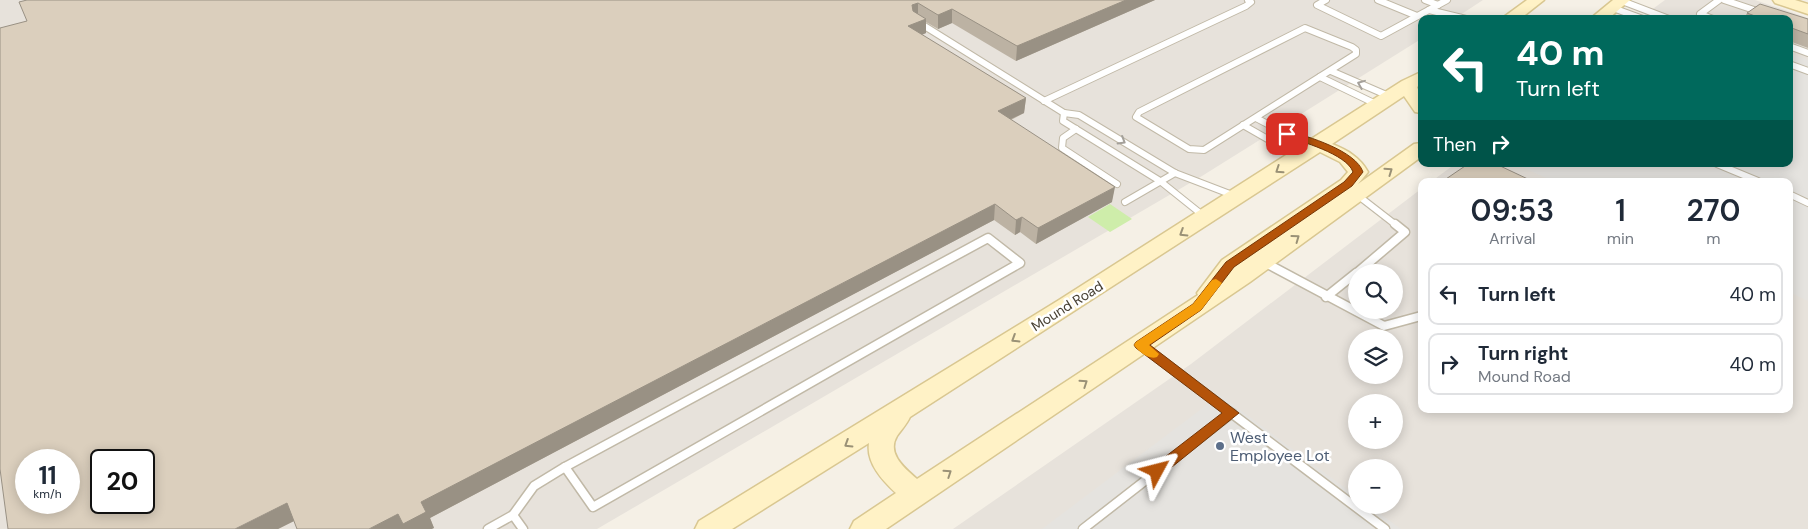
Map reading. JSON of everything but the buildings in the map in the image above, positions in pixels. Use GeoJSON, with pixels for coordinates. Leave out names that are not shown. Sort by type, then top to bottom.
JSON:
{"type":"FeatureCollection","features":[{"type":"Feature","properties":{"kind":"main road"},"geometry":{"type":"LineString","coordinates":[[1515,15],[1537,0]]}},
{"type":"Feature","properties":{"kind":"main road"},"geometry":{"type":"LineString","coordinates":[[1780,0],[1808,9]]}},
{"type":"Feature","properties":{"kind":"main road"},"geometry":{"type":"LineString","coordinates":[[1603,15],[1619,3]]}},
{"type":"Feature","properties":{"kind":"main road"},"geometry":{"type":"LineString","coordinates":[[1415,81],[1414,102],[1418,105]]}},
{"type":"Feature","properties":{"kind":"main road","name":"Mound Road"},"geometry":{"type":"LineString","coordinates":[[709,529],[904,409],[1206,218],[1415,81]]}},
{"type":"Feature","properties":{"kind":"main road"},"geometry":{"type":"LineString","coordinates":[[1197,307],[1230,265],[1348,184],[1358,172],[1356,165],[1318,144]]}},
{"type":"Feature","properties":{"kind":"main road"},"geometry":{"type":"LineString","coordinates":[[864,529],[1264,262],[1418,150]]}},
{"type":"Feature","properties":{"kind":"main road"},"geometry":{"type":"LineString","coordinates":[[904,409],[883,437],[882,456],[891,473],[916,494]]}},
{"type":"Feature","properties":{"kind":"lane"},"geometry":{"type":"LineString","coordinates":[[1044,100],[1246,6],[1251,2],[1248,0]]}},
{"type":"Feature","properties":{"kind":"lane"},"geometry":{"type":"LineString","coordinates":[[1326,0],[1318,5],[1319,7],[1381,36],[1417,16]]}},
{"type":"Feature","properties":{"kind":"lane"},"geometry":{"type":"LineString","coordinates":[[1378,0],[1417,16]]}},
{"type":"Feature","properties":{"kind":"lane"},"geometry":{"type":"LineString","coordinates":[[1425,0],[1438,5]]}},
{"type":"Feature","properties":{"kind":"lane"},"geometry":{"type":"LineString","coordinates":[[1419,15],[1447,0]]}},
{"type":"Feature","properties":{"kind":"lane"},"geometry":{"type":"LineString","coordinates":[[1703,15],[1700,14],[1719,0]]}},
{"type":"Feature","properties":{"kind":"lane"},"geometry":{"type":"LineString","coordinates":[[1724,0],[1765,13]]}},
{"type":"Feature","properties":{"kind":"lane"},"geometry":{"type":"LineString","coordinates":[[1619,3],[1637,15]]}},
{"type":"Feature","properties":{"kind":"lane"},"geometry":{"type":"LineString","coordinates":[[1619,3],[1656,15]]}},
{"type":"Feature","properties":{"kind":"lane"},"geometry":{"type":"LineString","coordinates":[[1429,10],[1446,15]]}},
{"type":"Feature","properties":{"kind":"lane"},"geometry":{"type":"LineString","coordinates":[[916,21],[1064,113],[1079,115],[1176,173],[1239,197]]}},
{"type":"Feature","properties":{"kind":"lane"},"geometry":{"type":"LineString","coordinates":[[1310,28],[1356,50],[1356,54],[1320,77],[1256,118],[1199,151],[1181,144],[1140,120],[1136,114],[1302,29],[1310,28]]}},
{"type":"Feature","properties":{"kind":"lane"},"geometry":{"type":"LineString","coordinates":[[1793,47],[1808,53]]}},
{"type":"Feature","properties":{"kind":"lane"},"geometry":{"type":"LineString","coordinates":[[1793,65],[1808,71]]}},
{"type":"Feature","properties":{"kind":"lane"},"geometry":{"type":"LineString","coordinates":[[1331,71],[1385,101]]}},
{"type":"Feature","properties":{"kind":"lane"},"geometry":{"type":"LineString","coordinates":[[1320,77],[1385,101]]}},
{"type":"Feature","properties":{"kind":"lane"},"geometry":{"type":"LineString","coordinates":[[1064,113],[1063,121],[1160,181],[1206,218]]}},
{"type":"Feature","properties":{"kind":"lane"},"geometry":{"type":"LineString","coordinates":[[1256,118],[1287,134],[1318,144]]}},
{"type":"Feature","properties":{"kind":"lane"},"geometry":{"type":"LineString","coordinates":[[1243,125],[1300,157]]}},
{"type":"Feature","properties":{"kind":"lane"},"geometry":{"type":"LineString","coordinates":[[1076,129],[1065,135],[1061,142],[1062,148],[1117,184]]}},
{"type":"Feature","properties":{"kind":"lane"},"geometry":{"type":"LineString","coordinates":[[1093,140],[1107,132]]}},
{"type":"Feature","properties":{"kind":"lane"},"geometry":{"type":"LineString","coordinates":[[1725,167],[1751,178]]}},
{"type":"Feature","properties":{"kind":"lane"},"geometry":{"type":"LineString","coordinates":[[1125,202],[1176,173]]}},
{"type":"Feature","properties":{"kind":"lane"},"geometry":{"type":"LineString","coordinates":[[1356,194],[1406,232],[1368,264]]}},
{"type":"Feature","properties":{"kind":"lane"},"geometry":{"type":"LineString","coordinates":[[1793,196],[1808,203]]}},
{"type":"Feature","properties":{"kind":"lane"},"geometry":{"type":"LineString","coordinates":[[488,529],[513,515],[523,496],[535,482],[988,238],[1020,264],[593,507],[564,467]]}},
{"type":"Feature","properties":{"kind":"lane"},"geometry":{"type":"LineString","coordinates":[[1264,262],[1326,298],[1384,326],[1418,317]]}},
{"type":"Feature","properties":{"kind":"lane"},"geometry":{"type":"LineString","coordinates":[[1326,298],[1348,280]]}},
{"type":"Feature","properties":{"kind":"lane"},"geometry":{"type":"LineString","coordinates":[[1141,345],[1386,529]]}},
{"type":"Feature","properties":{"kind":"lane"},"geometry":{"type":"LineString","coordinates":[[1083,529],[1232,413]]}},
{"type":"Feature","properties":{"kind":"lane"},"geometry":{"type":"LineString","coordinates":[[513,515],[523,529]]}},
{"type":"Feature","properties":{"kind":"shaded area"},"geometry":{"type":"Polygon","coordinates":[[[0,0],[1483,0],[1460,15],[1418,15],[1418,41],[1202,176],[597,529],[0,529],[0,0]]]}},
{"type":"Feature","properties":{"kind":"shaded area"},"geometry":{"type":"Polygon","coordinates":[[[1665,0],[1755,0],[1808,18],[1808,529],[953,529],[1191,364],[1418,191],[1418,413],[1793,413],[1793,178],[1436,178],[1451,167],[1793,167],[1793,15],[1644,15],[1665,0]]]}},
{"type":"Feature","properties":{"kind":"shaded area"},"geometry":{"type":"Polygon","coordinates":[[[1793,54],[1808,60],[1808,301],[1793,294],[1793,178],[1546,178],[1522,167],[1793,167],[1793,54]]]}},
{"type":"Feature","properties":{"kind":"shaded area","name":"West Employee Lot"},"geometry":{"type":"Polygon","coordinates":[[[1220,395],[1348,490],[1348,514],[1380,514],[1401,529],[1042,529],[1220,395]]]}},
{"type":"Feature","properties":{"kind":"green space"},"geometry":{"type":"Polygon","coordinates":[[[1110,204],[1132,219],[1110,232],[1088,217],[1110,204]]]}},
{"type":"Feature","properties":{"kind":"slow traffic"},"geometry":{"type":"LineString","coordinates":[[1153,354],[1141,345],[1197,307],[1216,283]]}},
{"type":"Feature","properties":{"kind":"place","name":"West Employee Lot"},"geometry":{"type":"Point","coordinates":[1220,446]}},
{"type":"Feature","properties":{"kind":"route"},"geometry":{"type":"LineString","coordinates":[[1157,471],[1232,413],[1141,345],[1197,307],[1230,265],[1348,184],[1358,172],[1356,165],[1346,158],[1318,144],[1287,134]]}}]}
